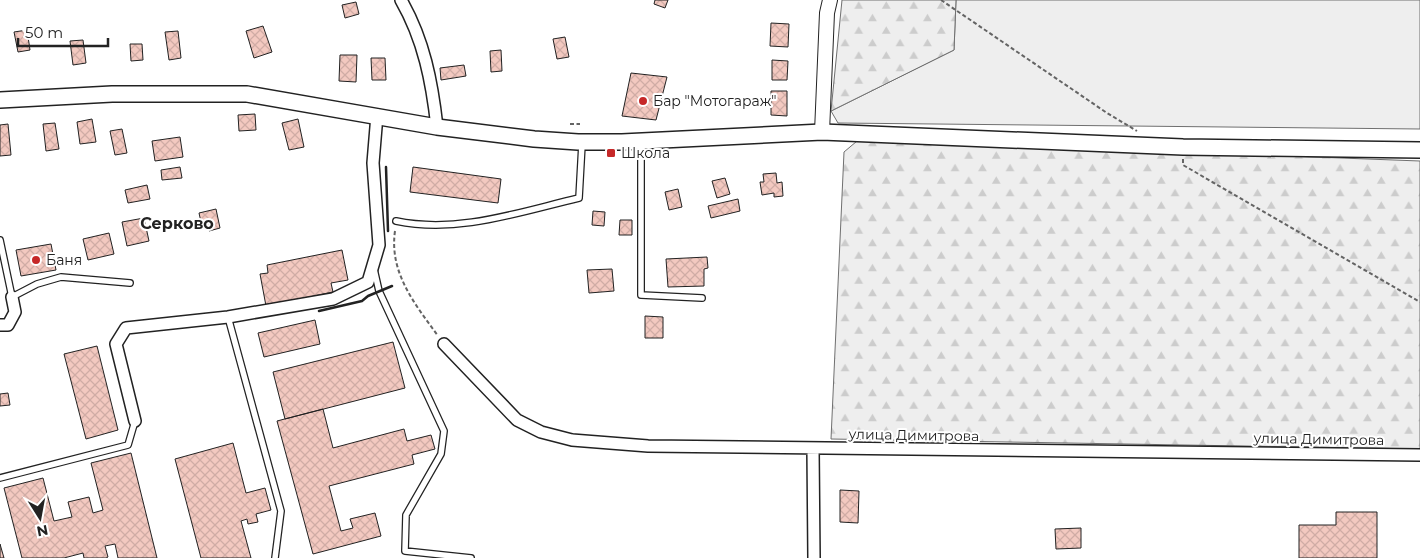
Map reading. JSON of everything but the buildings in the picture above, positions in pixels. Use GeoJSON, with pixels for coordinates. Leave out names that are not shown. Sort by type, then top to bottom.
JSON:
{"type":"FeatureCollection","features":[{"type":"Feature","properties":{"kind":"main road"},"geometry":{"type":"LineString","coordinates":[[0,100],[112,94],[247,94],[378,115],[437,127],[534,139],[582,142],[822,132],[1182,147],[1420,150]]}},
{"type":"Feature","properties":{"kind":"street"},"geometry":{"type":"LineString","coordinates":[[401,0],[411,16],[426,59],[437,127]]}},
{"type":"Feature","properties":{"kind":"street"},"geometry":{"type":"LineString","coordinates":[[822,132],[826,13],[830,0]]}},
{"type":"Feature","properties":{"kind":"street"},"geometry":{"type":"LineString","coordinates":[[135,420],[116,344],[126,328],[228,317],[333,299],[368,282],[379,244],[373,163],[378,115]]}},
{"type":"Feature","properties":{"kind":"street"},"geometry":{"type":"LineString","coordinates":[[0,325],[8,324],[15,312],[12,297]]}},
{"type":"Feature","properties":{"kind":"street","name":"улица Димитрова"},"geometry":{"type":"LineString","coordinates":[[444,344],[517,420],[540,432],[572,440],[648,446],[740,446],[813,449],[1420,455]]}},
{"type":"Feature","properties":{"kind":"street"},"geometry":{"type":"LineString","coordinates":[[813,449],[814,558]]}},
{"type":"Feature","properties":{"kind":"lane"},"geometry":{"type":"LineString","coordinates":[[641,141],[641,295],[702,298]]}},
{"type":"Feature","properties":{"kind":"lane"},"geometry":{"type":"LineString","coordinates":[[396,221],[449,226],[490,219],[579,198],[582,142]]}},
{"type":"Feature","properties":{"kind":"lane"},"geometry":{"type":"LineString","coordinates":[[0,240],[12,297],[37,284],[60,277],[130,283]]}},
{"type":"Feature","properties":{"kind":"lane"},"geometry":{"type":"LineString","coordinates":[[373,267],[379,291],[444,431],[441,454],[406,515],[405,551],[470,558]]}},
{"type":"Feature","properties":{"kind":"lane"},"geometry":{"type":"LineString","coordinates":[[228,317],[281,511],[275,558]]}},
{"type":"Feature","properties":{"kind":"lane"},"geometry":{"type":"LineString","coordinates":[[0,478],[128,446],[135,420]]}},
{"type":"Feature","properties":{"kind":"path"},"geometry":{"type":"LineString","coordinates":[[941,0],[1107,113],[1138,131]]}},
{"type":"Feature","properties":{"kind":"path"},"geometry":{"type":"LineString","coordinates":[[570,124],[580,124]]}},
{"type":"Feature","properties":{"kind":"path"},"geometry":{"type":"LineString","coordinates":[[1182,147],[1183,165],[1420,302]]}},
{"type":"Feature","properties":{"kind":"path"},"geometry":{"type":"LineString","coordinates":[[396,221],[393,246],[405,289],[444,344]]}},
{"type":"Feature","properties":{"kind":"green space"},"geometry":{"type":"Polygon","coordinates":[[[842,0],[956,0],[954,50],[831,111],[842,0]]]}},
{"type":"Feature","properties":{"kind":"green space"},"geometry":{"type":"Polygon","coordinates":[[[956,0],[1420,0],[1420,129],[838,123],[831,111],[954,50],[956,0]]]}},
{"type":"Feature","properties":{"kind":"green space"},"geometry":{"type":"Polygon","coordinates":[[[863,136],[997,145],[1420,161],[1420,449],[831,439],[844,152],[863,136]]]}},
{"type":"Feature","properties":{"kind":"wall"},"geometry":{"type":"LineString","coordinates":[[386,167],[388,231]]}},
{"type":"Feature","properties":{"kind":"wall"},"geometry":{"type":"LineString","coordinates":[[319,311],[362,301],[368,296],[392,286]]}},
{"type":"Feature","properties":{"kind":"place","name":"Бар \"Мотогараж\""},"geometry":{"type":"Point","coordinates":[643,101]}},
{"type":"Feature","properties":{"kind":"place","name":"Школа"},"geometry":{"type":"Point","coordinates":[611,153]}},
{"type":"Feature","properties":{"kind":"place","name":"Баня"},"geometry":{"type":"Point","coordinates":[36,260]}},
{"type":"Feature","properties":{"kind":"district","name":"Серково"},"geometry":{"type":"Point","coordinates":[177,223]}}]}
